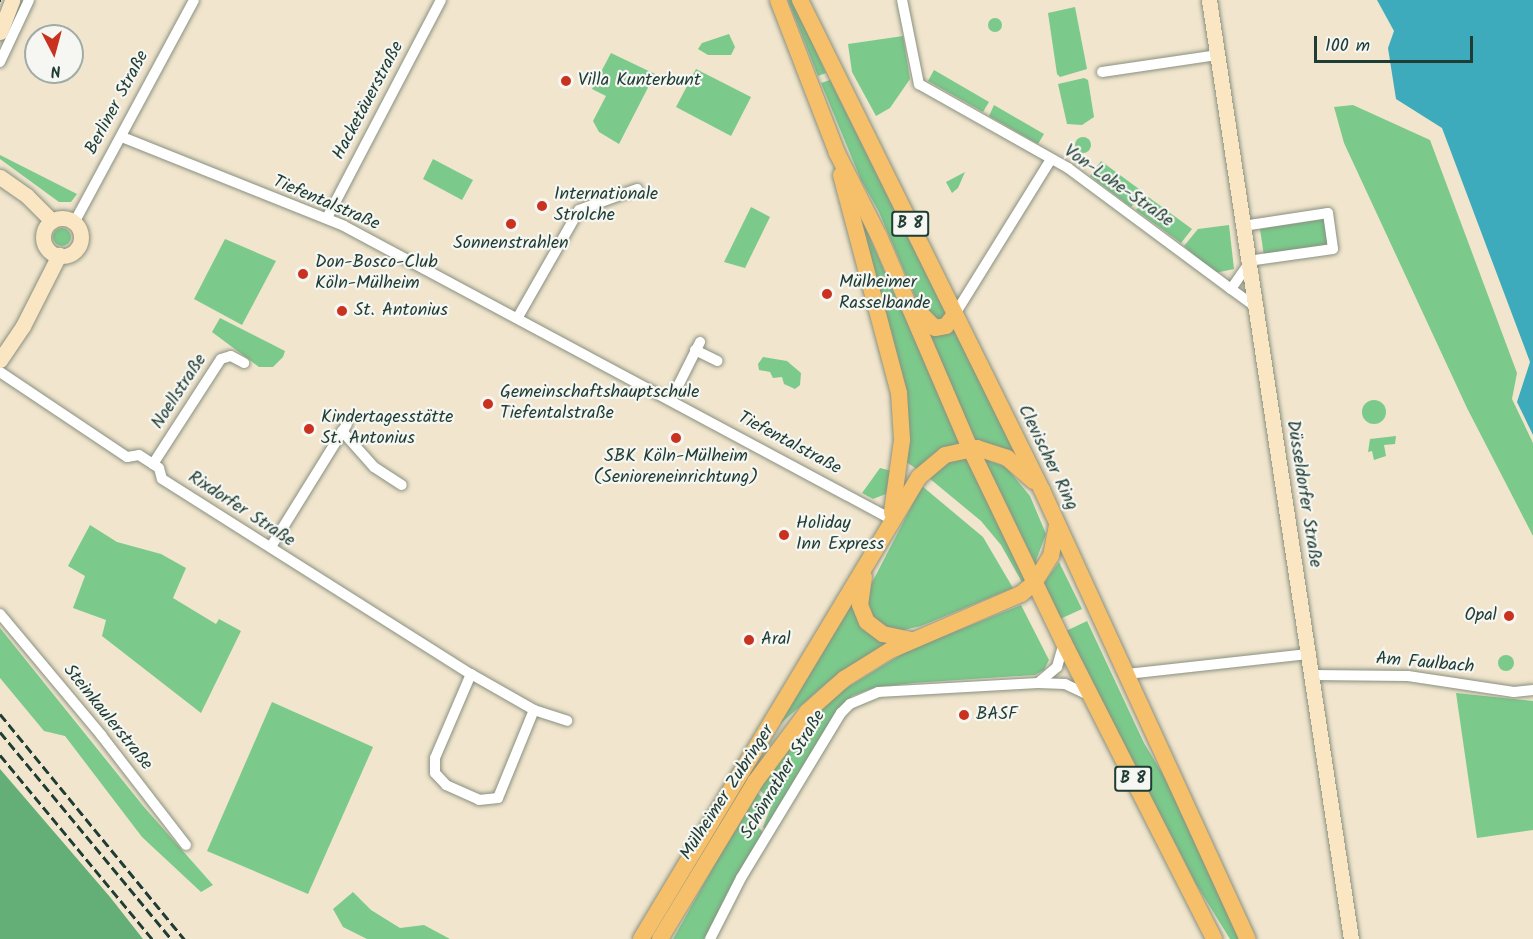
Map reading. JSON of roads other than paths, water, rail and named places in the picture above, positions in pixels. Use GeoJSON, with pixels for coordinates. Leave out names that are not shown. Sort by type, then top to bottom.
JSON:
{"type":"FeatureCollection","features":[{"type":"Feature","properties":{"kind":"main road","name":"B 8"},"geometry":{"type":"LineString","coordinates":[[778,0],[837,153],[905,296],[970,448],[1089,695],[1214,939]]}},
{"type":"Feature","properties":{"kind":"main road","name":"Clevischer Ring"},"geometry":{"type":"LineString","coordinates":[[800,0],[1042,490],[1248,939]]}},
{"type":"Feature","properties":{"kind":"main road"},"geometry":{"type":"LineString","coordinates":[[837,153],[899,393],[902,440],[891,519]]}},
{"type":"Feature","properties":{"kind":"main road","name":"B 8"},"geometry":{"type":"LineString","coordinates":[[905,296],[935,328],[946,326],[955,315]]}},
{"type":"Feature","properties":{"kind":"main road"},"geometry":{"type":"LineString","coordinates":[[891,519],[927,468],[945,455],[970,448],[1007,458],[1042,490]]}},
{"type":"Feature","properties":{"kind":"main road","name":"Mülheimer Zubringer"},"geometry":{"type":"LineString","coordinates":[[641,939],[866,567],[891,519]]}},
{"type":"Feature","properties":{"kind":"main road"},"geometry":{"type":"LineString","coordinates":[[1034,583],[1051,556],[1058,524]]}},
{"type":"Feature","properties":{"kind":"main road"},"geometry":{"type":"LineString","coordinates":[[866,567],[860,605],[867,622],[883,633],[912,639]]}},
{"type":"Feature","properties":{"kind":"main road","name":"Mülheimer Zubringer"},"geometry":{"type":"LineString","coordinates":[[660,939],[755,782],[807,712],[844,679],[912,639],[1012,598],[1034,583]]}},
{"type":"Feature","properties":{"kind":"street"},"geometry":{"type":"LineString","coordinates":[[0,32],[12,0]]}},
{"type":"Feature","properties":{"kind":"street"},"geometry":{"type":"LineString","coordinates":[[0,62],[29,0]]}},
{"type":"Feature","properties":{"kind":"street","name":"Berliner Straße"},"geometry":{"type":"LineString","coordinates":[[74,223],[194,0]]}},
{"type":"Feature","properties":{"kind":"street","name":"Hacketäuerstraße"},"geometry":{"type":"LineString","coordinates":[[327,218],[441,0]]}},
{"type":"Feature","properties":{"kind":"street","name":"Von-Lohe-Straße"},"geometry":{"type":"LineString","coordinates":[[902,0],[919,84],[1051,159],[1254,306]]}},
{"type":"Feature","properties":{"kind":"street","name":"Düsseldorfer Straße"},"geometry":{"type":"LineString","coordinates":[[1209,0],[1351,939]]}},
{"type":"Feature","properties":{"kind":"street"},"geometry":{"type":"LineString","coordinates":[[1102,72],[1217,55]]}},
{"type":"Feature","properties":{"kind":"street","name":"Tiefentalstraße"},"geometry":{"type":"LineString","coordinates":[[122,137],[327,218],[518,317],[891,519]]}},
{"type":"Feature","properties":{"kind":"street"},"geometry":{"type":"LineString","coordinates":[[955,315],[1051,159]]}},
{"type":"Feature","properties":{"kind":"street"},"geometry":{"type":"LineString","coordinates":[[0,177],[27,196],[52,222]]}},
{"type":"Feature","properties":{"kind":"street"},"geometry":{"type":"LineString","coordinates":[[518,317],[579,210],[637,189]]}},
{"type":"Feature","properties":{"kind":"street"},"geometry":{"type":"LineString","coordinates":[[1231,289],[1248,263],[1333,249],[1328,213],[1243,226]]}},
{"type":"Feature","properties":{"kind":"street"},"geometry":{"type":"LineString","coordinates":[[63,218],[74,223],[80,231],[80,244],[72,253],[59,255],[49,250],[44,241],[45,230],[52,222],[63,218]]}},
{"type":"Feature","properties":{"kind":"street"},"geometry":{"type":"LineString","coordinates":[[0,360],[23,326],[59,255]]}},
{"type":"Feature","properties":{"kind":"street"},"geometry":{"type":"LineString","coordinates":[[671,400],[698,346],[718,361]]}},
{"type":"Feature","properties":{"kind":"street","name":"Noellstraße"},"geometry":{"type":"LineString","coordinates":[[153,464],[221,358],[231,356],[244,363]]}},
{"type":"Feature","properties":{"kind":"street"},"geometry":{"type":"LineString","coordinates":[[0,372],[127,457],[138,455],[153,464]]}},
{"type":"Feature","properties":{"kind":"street"},"geometry":{"type":"LineString","coordinates":[[272,545],[344,427],[374,467],[402,484]]}},
{"type":"Feature","properties":{"kind":"street","name":"Rixdorfer Straße"},"geometry":{"type":"LineString","coordinates":[[153,464],[159,468],[162,479],[272,545],[273,550],[471,674],[534,710],[567,721]]}},
{"type":"Feature","properties":{"kind":"street","name":"Steinkaulerstraße"},"geometry":{"type":"LineString","coordinates":[[0,614],[109,745],[186,845]]}},
{"type":"Feature","properties":{"kind":"street"},"geometry":{"type":"LineString","coordinates":[[1038,683],[1054,671],[1064,643]]}},
{"type":"Feature","properties":{"kind":"street"},"geometry":{"type":"LineString","coordinates":[[1127,674],[1308,654]]}},
{"type":"Feature","properties":{"kind":"street"},"geometry":{"type":"LineString","coordinates":[[471,674],[435,758],[435,773],[446,784],[479,800],[498,798],[534,710]]}},
{"type":"Feature","properties":{"kind":"street","name":"Am Faulbach"},"geometry":{"type":"LineString","coordinates":[[1312,675],[1400,676],[1514,692],[1533,690]]}},
{"type":"Feature","properties":{"kind":"street","name":"Schönrather Straße"},"geometry":{"type":"LineString","coordinates":[[710,939],[741,878],[841,713],[850,704],[878,692],[1038,683],[1070,685],[1089,695]]}},
{"type":"Feature","properties":{"kind":"water"},"geometry":{"type":"Polygon","coordinates":[[[1377,0],[1533,0],[1533,435],[1517,402],[1530,362],[1442,128],[1396,99],[1388,48],[1394,31],[1377,0]]]}},
{"type":"Feature","properties":{"kind":"railway"},"geometry":{"type":"LineString","coordinates":[[0,714],[184,939]]}},
{"type":"Feature","properties":{"kind":"railway"},"geometry":{"type":"LineString","coordinates":[[0,732],[171,939]]}},
{"type":"Feature","properties":{"kind":"railway"},"geometry":{"type":"LineString","coordinates":[[0,755],[152,939]]}},
{"type":"Feature","properties":{"kind":"place","name":"Villa Kunterbunt"},"geometry":{"type":"Point","coordinates":[566,81]}},
{"type":"Feature","properties":{"kind":"place","name":"Internationale Strolche"},"geometry":{"type":"Point","coordinates":[542,206]}},
{"type":"Feature","properties":{"kind":"place","name":"Sonnenstrahlen"},"geometry":{"type":"Point","coordinates":[511,224]}},
{"type":"Feature","properties":{"kind":"place","name":"Don-Bosco-Club Köln-Mülheim"},"geometry":{"type":"Point","coordinates":[303,274]}},
{"type":"Feature","properties":{"kind":"place","name":"Mülheimer Rasselbande"},"geometry":{"type":"Point","coordinates":[827,294]}},
{"type":"Feature","properties":{"kind":"place","name":"St. Antonius"},"geometry":{"type":"Point","coordinates":[342,311]}},
{"type":"Feature","properties":{"kind":"place","name":"Gemeinschaftshauptschule Tiefentalstraße"},"geometry":{"type":"Point","coordinates":[488,404]}},
{"type":"Feature","properties":{"kind":"place","name":"Kindertagesstätte St. Antonius"},"geometry":{"type":"Point","coordinates":[309,429]}},
{"type":"Feature","properties":{"kind":"place","name":"SBK Köln-Mülheim (Senioreneinrichtung)"},"geometry":{"type":"Point","coordinates":[676,438]}},
{"type":"Feature","properties":{"kind":"place","name":"Holiday Inn Express"},"geometry":{"type":"Point","coordinates":[784,535]}},
{"type":"Feature","properties":{"kind":"place","name":"Opal"},"geometry":{"type":"Point","coordinates":[1509,616]}},
{"type":"Feature","properties":{"kind":"place","name":"Aral"},"geometry":{"type":"Point","coordinates":[749,640]}},
{"type":"Feature","properties":{"kind":"place","name":"BASF"},"geometry":{"type":"Point","coordinates":[964,715]}}]}
